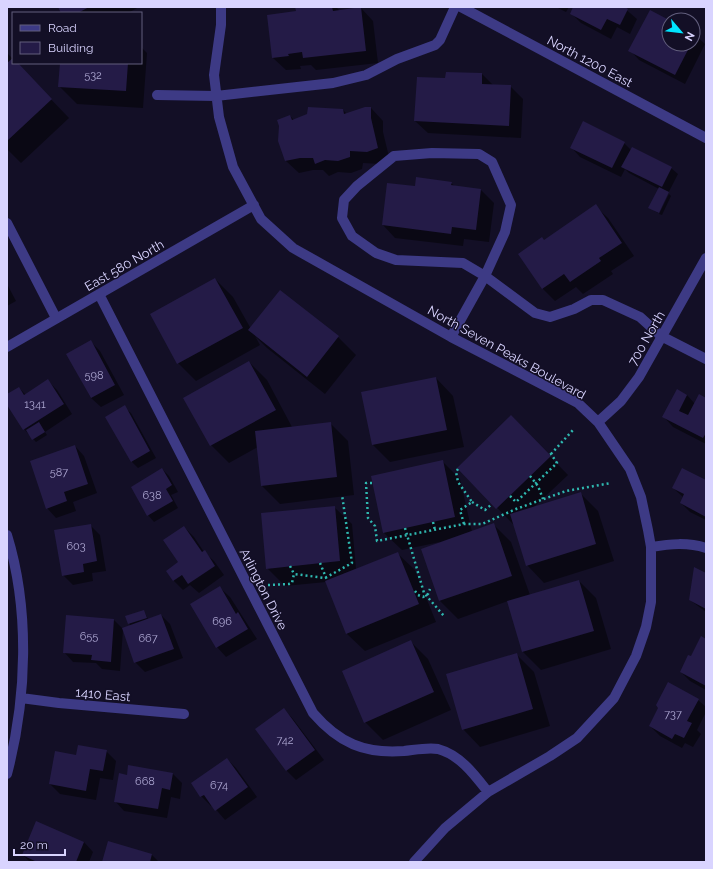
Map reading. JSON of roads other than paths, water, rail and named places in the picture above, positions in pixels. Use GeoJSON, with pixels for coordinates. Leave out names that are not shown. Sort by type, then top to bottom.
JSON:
{"type":"FeatureCollection","features":[{"type":"Feature","properties":{"kind":"street","name":"North Seven Peaks Boulevard"},"geometry":{"type":"LineString","coordinates":[[221,7],[221,25],[214,74],[219,118],[233,167],[261,219],[293,248],[451,337],[578,403],[598,422],[630,469],[641,497],[651,547],[651,602],[646,627],[636,656],[614,698],[577,738],[550,756],[488,792],[445,828],[414,862]]}},
{"type":"Feature","properties":{"kind":"street"},"geometry":{"type":"LineString","coordinates":[[157,95],[216,96],[333,83],[366,75],[397,59],[434,45],[440,40],[455,7]]}},
{"type":"Feature","properties":{"kind":"street","name":"North 1200 East"},"geometry":{"type":"LineString","coordinates":[[461,7],[706,138]]}},
{"type":"Feature","properties":{"kind":"street"},"geometry":{"type":"LineString","coordinates":[[451,337],[485,276],[505,232],[511,205],[492,162],[479,154],[432,153],[394,156],[357,186],[344,200],[342,218],[352,236],[376,253],[396,260],[463,263],[485,276],[535,313],[550,317],[574,309],[591,300],[603,300],[640,317],[662,336],[706,360]]}},
{"type":"Feature","properties":{"kind":"street","name":"East 580 North"},"geometry":{"type":"LineString","coordinates":[[7,347],[254,205]]}},
{"type":"Feature","properties":{"kind":"street"},"geometry":{"type":"LineString","coordinates":[[7,223],[56,318]]}},
{"type":"Feature","properties":{"kind":"street","name":"700 North"},"geometry":{"type":"LineString","coordinates":[[598,422],[621,401],[639,377],[706,258]]}},
{"type":"Feature","properties":{"kind":"street","name":"Arlington Drive"},"geometry":{"type":"LineString","coordinates":[[99,294],[313,713],[325,727],[340,738],[358,747],[376,751],[393,752],[436,749],[454,756],[474,773],[488,792]]}},
{"type":"Feature","properties":{"kind":"street"},"geometry":{"type":"LineString","coordinates":[[7,535],[16,563],[23,630],[21,698],[14,748],[7,774]]}},
{"type":"Feature","properties":{"kind":"street"},"geometry":{"type":"LineString","coordinates":[[651,547],[674,544],[694,544],[706,548]]}},
{"type":"Feature","properties":{"kind":"street","name":"1410 East"},"geometry":{"type":"LineString","coordinates":[[21,698],[184,714]]}}]}
